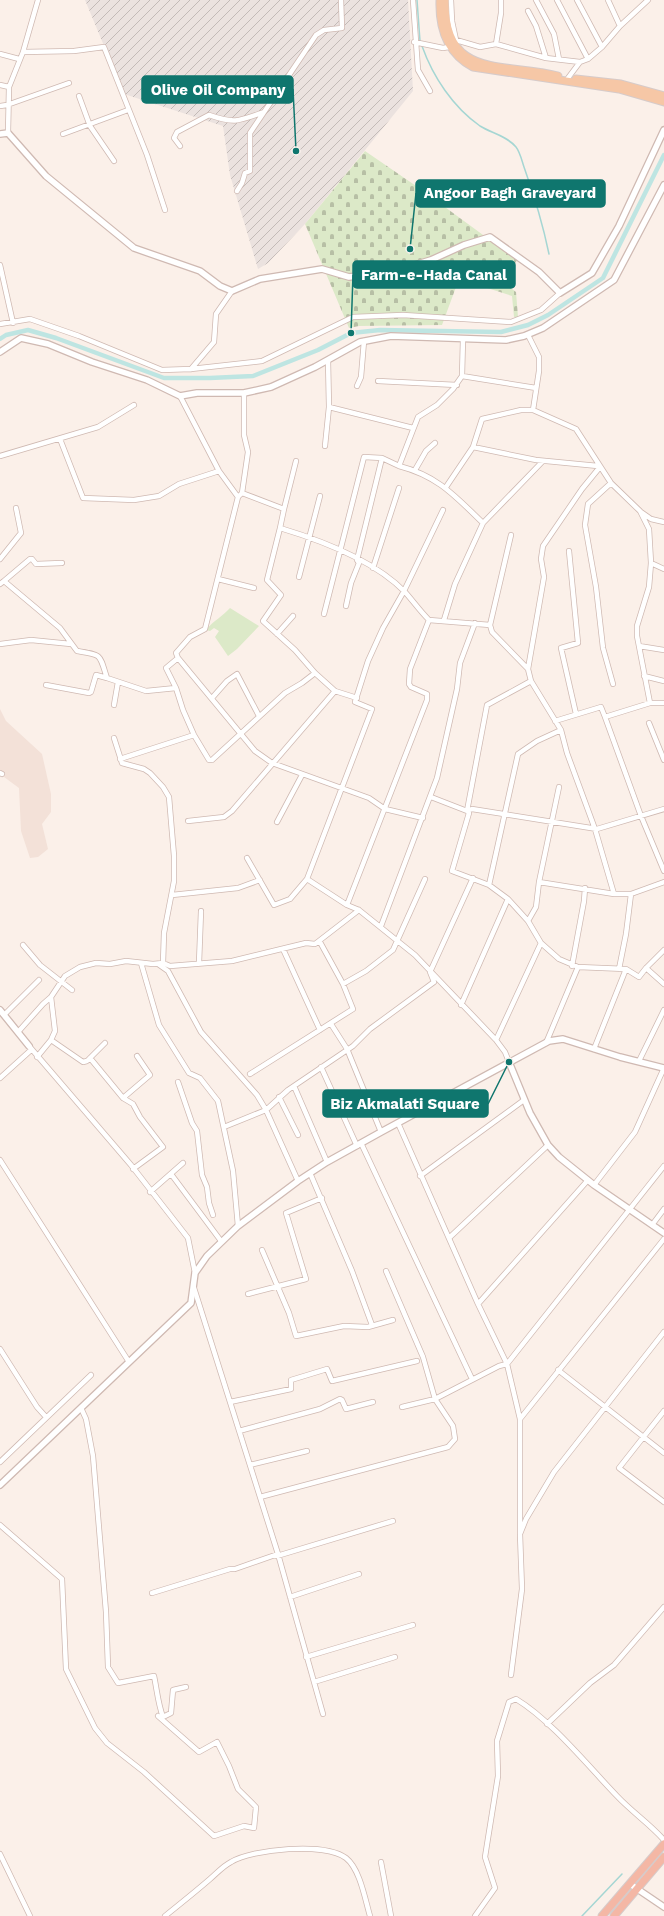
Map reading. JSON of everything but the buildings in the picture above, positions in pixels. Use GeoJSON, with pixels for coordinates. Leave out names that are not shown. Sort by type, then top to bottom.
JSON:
{"type":"FeatureCollection","features":[{"type":"Feature","properties":{"kind":"highway"},"geometry":{"type":"LineString","coordinates":[[602,1916],[664,1844]]}},
{"type":"Feature","properties":{"kind":"highway"},"geometry":{"type":"LineString","coordinates":[[614,1916],[664,1857]]}},
{"type":"Feature","properties":{"kind":"main road"},"geometry":{"type":"LineString","coordinates":[[440,0],[443,30],[449,47],[458,58],[473,67],[619,89],[664,102]]}},
{"type":"Feature","properties":{"kind":"main road"},"geometry":{"type":"LineString","coordinates":[[445,0],[449,29],[454,44],[462,54],[475,62],[545,72],[568,78],[591,79],[620,84],[664,96]]}},
{"type":"Feature","properties":{"kind":"street"},"geometry":{"type":"LineString","coordinates":[[38,0],[22,52],[9,87],[8,133],[46,176],[134,248],[200,272],[220,286],[232,291]]}},
{"type":"Feature","properties":{"kind":"street"},"geometry":{"type":"LineString","coordinates":[[237,191],[245,173],[250,171],[250,133],[316,35],[324,30],[342,28],[341,0]]}},
{"type":"Feature","properties":{"kind":"street"},"geometry":{"type":"LineString","coordinates":[[413,0],[414,42],[418,70],[430,91]]}},
{"type":"Feature","properties":{"kind":"street"},"geometry":{"type":"LineString","coordinates":[[451,0],[452,21],[456,40],[480,46],[496,44],[546,58],[580,62],[588,59],[602,47],[620,26],[648,0]]}},
{"type":"Feature","properties":{"kind":"street"},"geometry":{"type":"LineString","coordinates":[[496,44],[501,13],[501,0]]}},
{"type":"Feature","properties":{"kind":"street"},"geometry":{"type":"LineString","coordinates":[[536,0],[539,3],[554,34],[559,59]]}},
{"type":"Feature","properties":{"kind":"street"},"geometry":{"type":"LineString","coordinates":[[557,0],[588,59]]}},
{"type":"Feature","properties":{"kind":"street"},"geometry":{"type":"LineString","coordinates":[[577,0],[602,47]]}},
{"type":"Feature","properties":{"kind":"street"},"geometry":{"type":"LineString","coordinates":[[608,0],[620,26]]}},
{"type":"Feature","properties":{"kind":"street"},"geometry":{"type":"LineString","coordinates":[[640,0],[643,6]]}},
{"type":"Feature","properties":{"kind":"street"},"geometry":{"type":"LineString","coordinates":[[528,11],[536,26],[546,58]]}},
{"type":"Feature","properties":{"kind":"street"},"geometry":{"type":"LineString","coordinates":[[414,42],[443,48],[449,47]]}},
{"type":"Feature","properties":{"kind":"street"},"geometry":{"type":"LineString","coordinates":[[22,52],[74,51],[104,47],[147,155],[165,210]]}},
{"type":"Feature","properties":{"kind":"street"},"geometry":{"type":"LineString","coordinates":[[0,54],[19,59]]}},
{"type":"Feature","properties":{"kind":"street"},"geometry":{"type":"LineString","coordinates":[[568,78],[580,62]]}},
{"type":"Feature","properties":{"kind":"street"},"geometry":{"type":"LineString","coordinates":[[0,106],[8,105],[69,83]]}},
{"type":"Feature","properties":{"kind":"street"},"geometry":{"type":"LineString","coordinates":[[0,85],[9,87]]}},
{"type":"Feature","properties":{"kind":"street"},"geometry":{"type":"LineString","coordinates":[[79,96],[90,126],[114,161]]}},
{"type":"Feature","properties":{"kind":"street"},"geometry":{"type":"LineString","coordinates":[[63,134],[90,126],[128,110]]}},
{"type":"Feature","properties":{"kind":"street"},"geometry":{"type":"LineString","coordinates":[[180,146],[174,138],[177,132],[209,115],[228,122],[243,120],[264,112]]}},
{"type":"Feature","properties":{"kind":"street"},"geometry":{"type":"LineString","coordinates":[[0,324],[30,319],[79,336],[162,370],[191,369],[262,361],[353,318],[403,315],[511,322],[541,310],[560,293],[592,273],[619,226],[664,130]]}},
{"type":"Feature","properties":{"kind":"street"},"geometry":{"type":"LineString","coordinates":[[0,134],[8,133]]}},
{"type":"Feature","properties":{"kind":"street"},"geometry":{"type":"LineString","coordinates":[[0,352],[21,338],[48,344],[92,362],[147,380],[180,396],[197,393],[244,393],[270,387],[328,360],[360,342],[390,336],[506,340],[528,335],[543,328],[614,280],[664,185]]}},
{"type":"Feature","properties":{"kind":"street"},"geometry":{"type":"LineString","coordinates":[[191,369],[214,342],[216,314],[232,291],[260,279],[322,269],[349,277],[391,272],[431,260],[464,245],[490,237],[539,272],[560,293]]}},
{"type":"Feature","properties":{"kind":"street"},"geometry":{"type":"LineString","coordinates":[[0,265],[13,323]]}},
{"type":"Feature","properties":{"kind":"street"},"geometry":{"type":"LineString","coordinates":[[528,335],[539,357],[539,371],[533,410]]}},
{"type":"Feature","properties":{"kind":"street"},"geometry":{"type":"LineString","coordinates":[[399,466],[418,417],[437,404],[457,385],[462,376],[463,339]]}},
{"type":"Feature","properties":{"kind":"street"},"geometry":{"type":"LineString","coordinates":[[357,386],[361,377],[364,342]]}},
{"type":"Feature","properties":{"kind":"street"},"geometry":{"type":"LineString","coordinates":[[325,446],[329,407],[328,360]]}},
{"type":"Feature","properties":{"kind":"street"},"geometry":{"type":"LineString","coordinates":[[462,376],[536,388]]}},
{"type":"Feature","properties":{"kind":"street"},"geometry":{"type":"LineString","coordinates":[[378,381],[457,385]]}},
{"type":"Feature","properties":{"kind":"street"},"geometry":{"type":"LineString","coordinates":[[244,393],[244,436],[248,452],[242,493],[238,497],[206,629],[190,637],[176,653],[178,658],[255,751],[272,763],[369,798],[385,809],[423,818]]}},
{"type":"Feature","properties":{"kind":"street"},"geometry":{"type":"LineString","coordinates":[[180,396],[219,471],[238,497]]}},
{"type":"Feature","properties":{"kind":"street"},"geometry":{"type":"LineString","coordinates":[[0,456],[60,440],[98,427],[134,405]]}},
{"type":"Feature","properties":{"kind":"street"},"geometry":{"type":"LineString","coordinates":[[329,407],[413,428]]}},
{"type":"Feature","properties":{"kind":"street"},"geometry":{"type":"LineString","coordinates":[[446,487],[473,447],[482,419],[521,410],[533,410],[576,429],[611,483],[640,511],[652,519],[664,522]]}},
{"type":"Feature","properties":{"kind":"street"},"geometry":{"type":"LineString","coordinates":[[60,440],[83,498],[134,500],[159,496],[179,484],[219,471]]}},
{"type":"Feature","properties":{"kind":"street"},"geometry":{"type":"LineString","coordinates":[[415,470],[426,452],[435,442]]}},
{"type":"Feature","properties":{"kind":"street"},"geometry":{"type":"LineString","coordinates":[[473,447],[543,460],[599,466]]}},
{"type":"Feature","properties":{"kind":"street"},"geometry":{"type":"LineString","coordinates":[[324,614],[364,457],[382,458],[399,466],[426,474],[446,487],[483,523]]}},
{"type":"Feature","properties":{"kind":"street"},"geometry":{"type":"LineString","coordinates":[[346,606],[351,583],[358,564],[357,560],[382,458]]}},
{"type":"Feature","properties":{"kind":"street"},"geometry":{"type":"LineString","coordinates":[[444,620],[455,584],[483,523],[543,460]]}},
{"type":"Feature","properties":{"kind":"street"},"geometry":{"type":"LineString","coordinates":[[296,461],[267,580],[281,595],[263,620],[295,650],[315,673],[335,691],[357,698]]}},
{"type":"Feature","properties":{"kind":"street"},"geometry":{"type":"LineString","coordinates":[[599,466],[543,546],[541,559],[544,577],[528,669],[531,681],[561,730],[567,754],[595,829],[614,894]]}},
{"type":"Feature","properties":{"kind":"street"},"geometry":{"type":"LineString","coordinates":[[611,483],[588,504],[585,511],[585,525],[596,587],[603,648],[613,684]]}},
{"type":"Feature","properties":{"kind":"street"},"geometry":{"type":"LineString","coordinates":[[373,568],[399,488]]}},
{"type":"Feature","properties":{"kind":"street"},"geometry":{"type":"LineString","coordinates":[[242,493],[284,509]]}},
{"type":"Feature","properties":{"kind":"street"},"geometry":{"type":"LineString","coordinates":[[299,577],[308,537],[320,496]]}},
{"type":"Feature","properties":{"kind":"street"},"geometry":{"type":"LineString","coordinates":[[0,558],[21,533],[16,508]]}},
{"type":"Feature","properties":{"kind":"street"},"geometry":{"type":"LineString","coordinates":[[247,858],[274,905],[290,899],[307,879],[372,709],[355,702],[368,661],[383,628],[404,591],[443,510]]}},
{"type":"Feature","properties":{"kind":"street"},"geometry":{"type":"LineString","coordinates":[[640,511],[649,529],[651,563],[649,587],[637,626],[638,646],[650,703]]}},
{"type":"Feature","properties":{"kind":"street"},"geometry":{"type":"LineString","coordinates":[[280,528],[340,549],[373,568],[404,591],[429,620],[444,620],[490,625]]}},
{"type":"Feature","properties":{"kind":"street"},"geometry":{"type":"LineString","coordinates":[[511,535],[490,625],[492,632],[512,650],[528,669]]}},
{"type":"Feature","properties":{"kind":"street"},"geometry":{"type":"LineString","coordinates":[[569,551],[578,643],[561,648],[576,714]]}},
{"type":"Feature","properties":{"kind":"street"},"geometry":{"type":"LineString","coordinates":[[0,584],[30,559],[32,559],[36,564],[62,562]]}},
{"type":"Feature","properties":{"kind":"street"},"geometry":{"type":"LineString","coordinates":[[651,563],[664,569]]}},
{"type":"Feature","properties":{"kind":"street"},"geometry":{"type":"LineString","coordinates":[[218,579],[254,588]]}},
{"type":"Feature","properties":{"kind":"street"},"geometry":{"type":"LineString","coordinates":[[4,580],[60,628],[76,651],[97,655],[101,658],[107,678]]}},
{"type":"Feature","properties":{"kind":"street"},"geometry":{"type":"LineString","coordinates":[[277,634],[293,616]]}},
{"type":"Feature","properties":{"kind":"street"},"geometry":{"type":"LineString","coordinates":[[347,906],[427,700],[427,694],[411,687],[409,684],[410,669],[429,620]]}},
{"type":"Feature","properties":{"kind":"street"},"geometry":{"type":"LineString","coordinates":[[380,926],[438,778],[456,697],[460,663],[475,623]]}},
{"type":"Feature","properties":{"kind":"street"},"geometry":{"type":"LineString","coordinates":[[0,644],[31,640],[71,644]]}},
{"type":"Feature","properties":{"kind":"street"},"geometry":{"type":"LineString","coordinates":[[638,646],[664,650]]}},
{"type":"Feature","properties":{"kind":"street"},"geometry":{"type":"LineString","coordinates":[[178,658],[166,668],[176,688],[183,710],[194,735],[209,760],[212,760],[285,693],[302,684],[315,673]]}},
{"type":"Feature","properties":{"kind":"street"},"geometry":{"type":"LineString","coordinates":[[212,698],[227,681],[237,674],[259,716]]}},
{"type":"Feature","properties":{"kind":"street"},"geometry":{"type":"LineString","coordinates":[[46,685],[89,693],[91,692],[96,675],[146,691],[176,688]]}},
{"type":"Feature","properties":{"kind":"street"},"geometry":{"type":"LineString","coordinates":[[644,676],[664,681]]}},
{"type":"Feature","properties":{"kind":"street"},"geometry":{"type":"LineString","coordinates":[[531,681],[487,705],[467,811],[469,814],[452,871],[489,885],[508,899],[528,921],[542,943],[559,959],[572,966],[626,969],[639,977],[664,950]]}},
{"type":"Feature","properties":{"kind":"street"},"geometry":{"type":"LineString","coordinates":[[114,705],[118,682]]}},
{"type":"Feature","properties":{"kind":"street"},"geometry":{"type":"LineString","coordinates":[[188,821],[224,817],[232,811],[335,691]]}},
{"type":"Feature","properties":{"kind":"street"},"geometry":{"type":"LineString","coordinates":[[605,717],[650,703],[664,703]]}},
{"type":"Feature","properties":{"kind":"street"},"geometry":{"type":"LineString","coordinates":[[555,721],[601,707],[641,816],[664,871]]}},
{"type":"Feature","properties":{"kind":"street"},"geometry":{"type":"LineString","coordinates":[[648,723],[664,760]]}},
{"type":"Feature","properties":{"kind":"street"},"geometry":{"type":"LineString","coordinates":[[489,885],[518,754],[537,741],[561,730]]}},
{"type":"Feature","properties":{"kind":"street"},"geometry":{"type":"LineString","coordinates":[[120,759],[194,735]]}},
{"type":"Feature","properties":{"kind":"street"},"geometry":{"type":"LineString","coordinates":[[114,738],[122,763],[144,769],[150,773],[163,787],[169,797],[174,856],[172,895],[164,933],[161,964]]}},
{"type":"Feature","properties":{"kind":"street"},"geometry":{"type":"LineString","coordinates":[[277,822],[302,775]]}},
{"type":"Feature","properties":{"kind":"street"},"geometry":{"type":"LineString","coordinates":[[528,921],[536,907],[539,882],[553,822],[559,787]]}},
{"type":"Feature","properties":{"kind":"street"},"geometry":{"type":"LineString","coordinates":[[431,797],[467,811],[472,809],[595,829],[664,810]]}},
{"type":"Feature","properties":{"kind":"street"},"geometry":{"type":"LineString","coordinates":[[224,1127],[266,1110],[279,1097],[320,1067],[347,1050],[434,982],[430,972],[473,878]]}},
{"type":"Feature","properties":{"kind":"street"},"geometry":{"type":"LineString","coordinates":[[307,879],[347,906],[350,905],[359,910],[415,955],[496,1040],[505,1052],[524,1100],[548,1145],[559,1157],[594,1185],[664,1233]]}},
{"type":"Feature","properties":{"kind":"street"},"geometry":{"type":"LineString","coordinates":[[343,984],[366,971],[393,950],[425,879]]}},
{"type":"Feature","properties":{"kind":"street"},"geometry":{"type":"LineString","coordinates":[[172,895],[238,888],[260,880]]}},
{"type":"Feature","properties":{"kind":"street"},"geometry":{"type":"LineString","coordinates":[[539,882],[585,888],[614,894],[631,894],[664,882]]}},
{"type":"Feature","properties":{"kind":"street"},"geometry":{"type":"LineString","coordinates":[[572,966],[584,902],[585,888]]}},
{"type":"Feature","properties":{"kind":"street"},"geometry":{"type":"LineString","coordinates":[[619,969],[626,934],[631,894]]}},
{"type":"Feature","properties":{"kind":"street"},"geometry":{"type":"LineString","coordinates":[[461,1005],[508,899]]}},
{"type":"Feature","properties":{"kind":"street"},"geometry":{"type":"LineString","coordinates":[[18,1032],[51,997],[60,981],[65,976],[80,967],[96,963],[110,964],[126,960],[170,966],[232,961],[306,943],[315,944],[320,942],[359,910]]}},
{"type":"Feature","properties":{"kind":"street"},"geometry":{"type":"LineString","coordinates":[[199,963],[201,911]]}},
{"type":"Feature","properties":{"kind":"street"},"geometry":{"type":"LineString","coordinates":[[250,1074],[353,1010],[343,984],[320,942]]}},
{"type":"Feature","properties":{"kind":"street"},"geometry":{"type":"LineString","coordinates":[[496,1040],[542,943]]}},
{"type":"Feature","properties":{"kind":"street"},"geometry":{"type":"LineString","coordinates":[[23,945],[40,965],[72,990]]}},
{"type":"Feature","properties":{"kind":"street"},"geometry":{"type":"LineString","coordinates":[[283,949],[320,1030]]}},
{"type":"Feature","properties":{"kind":"street"},"geometry":{"type":"LineString","coordinates":[[141,963],[159,1025],[189,1073],[200,1078],[218,1101],[233,1171],[238,1226]]}},
{"type":"Feature","properties":{"kind":"street"},"geometry":{"type":"LineString","coordinates":[[161,964],[168,971],[201,1032],[257,1095],[266,1110],[298,1181]]}},
{"type":"Feature","properties":{"kind":"street"},"geometry":{"type":"LineString","coordinates":[[546,1043],[578,967]]}},
{"type":"Feature","properties":{"kind":"street"},"geometry":{"type":"LineString","coordinates":[[646,968],[664,984]]}},
{"type":"Feature","properties":{"kind":"street"},"geometry":{"type":"LineString","coordinates":[[594,1048],[626,969]]}},
{"type":"Feature","properties":{"kind":"street"},"geometry":{"type":"LineString","coordinates":[[39,980],[2,1012],[37,1057],[133,1169],[188,1238],[195,1273]]}},
{"type":"Feature","properties":{"kind":"street"},"geometry":{"type":"LineString","coordinates":[[37,1057],[51,1040],[54,1031],[51,997]]}},
{"type":"Feature","properties":{"kind":"street"},"geometry":{"type":"LineString","coordinates":[[639,1061],[664,1010]]}},
{"type":"Feature","properties":{"kind":"street"},"geometry":{"type":"LineString","coordinates":[[331,1024],[347,1050],[381,1132]]}},
{"type":"Feature","properties":{"kind":"street"},"geometry":{"type":"LineString","coordinates":[[0,1485],[191,1303],[192,1285],[195,1273],[207,1256],[238,1226],[298,1181],[327,1162],[546,1043],[563,1039],[664,1068],[635,1132],[594,1185]]}},
{"type":"Feature","properties":{"kind":"street"},"geometry":{"type":"LineString","coordinates":[[51,1040],[83,1062],[90,1058],[105,1043]]}},
{"type":"Feature","properties":{"kind":"street"},"geometry":{"type":"LineString","coordinates":[[1,1075],[30,1048]]}},
{"type":"Feature","properties":{"kind":"street"},"geometry":{"type":"LineString","coordinates":[[124,1098],[150,1075],[137,1056]]}},
{"type":"Feature","properties":{"kind":"street"},"geometry":{"type":"LineString","coordinates":[[90,1058],[124,1098],[134,1104],[140,1117],[163,1147],[133,1169]]}},
{"type":"Feature","properties":{"kind":"street"},"geometry":{"type":"LineString","coordinates":[[320,1067],[472,1379]]}},
{"type":"Feature","properties":{"kind":"street"},"geometry":{"type":"LineString","coordinates":[[178,1082],[192,1123],[197,1131],[202,1175],[207,1187],[213,1215]]}},
{"type":"Feature","properties":{"kind":"street"},"geometry":{"type":"LineString","coordinates":[[294,1086],[327,1162]]}},
{"type":"Feature","properties":{"kind":"street"},"geometry":{"type":"LineString","coordinates":[[279,1097],[298,1135]]}},
{"type":"Feature","properties":{"kind":"street"},"geometry":{"type":"LineString","coordinates":[[420,1176],[524,1100]]}},
{"type":"Feature","properties":{"kind":"street"},"geometry":{"type":"LineString","coordinates":[[398,1123],[420,1176],[507,1364],[520,1419],[520,1534],[522,1589],[511,1675]]}},
{"type":"Feature","properties":{"kind":"street"},"geometry":{"type":"LineString","coordinates":[[449,1238],[548,1145]]}},
{"type":"Feature","properties":{"kind":"street"},"geometry":{"type":"LineString","coordinates":[[0,1160],[129,1362]]}},
{"type":"Feature","properties":{"kind":"street"},"geometry":{"type":"LineString","coordinates":[[150,1192],[183,1163]]}},
{"type":"Feature","properties":{"kind":"street"},"geometry":{"type":"LineString","coordinates":[[402,1407],[435,1399],[498,1366],[507,1364],[664,1166]]}},
{"type":"Feature","properties":{"kind":"street"},"geometry":{"type":"LineString","coordinates":[[310,1173],[352,1271],[372,1325]]}},
{"type":"Feature","properties":{"kind":"street"},"geometry":{"type":"LineString","coordinates":[[171,1174],[221,1241]]}},
{"type":"Feature","properties":{"kind":"street"},"geometry":{"type":"LineString","coordinates":[[478,1304],[588,1180]]}},
{"type":"Feature","properties":{"kind":"street"},"geometry":{"type":"LineString","coordinates":[[248,1294],[306,1279],[286,1213],[322,1198]]}},
{"type":"Feature","properties":{"kind":"street"},"geometry":{"type":"LineString","coordinates":[[652,1225],[664,1208]]}},
{"type":"Feature","properties":{"kind":"street"},"geometry":{"type":"LineString","coordinates":[[520,1419],[664,1238]]}},
{"type":"Feature","properties":{"kind":"street"},"geometry":{"type":"LineString","coordinates":[[262,1250],[296,1336],[344,1326],[368,1327],[393,1320]]}},
{"type":"Feature","properties":{"kind":"street"},"geometry":{"type":"LineString","coordinates":[[260,1497],[448,1447],[454,1439],[453,1426],[435,1399],[423,1357],[386,1271]]}},
{"type":"Feature","properties":{"kind":"street"},"geometry":{"type":"LineString","coordinates":[[192,1285],[278,1555],[323,1714]]}},
{"type":"Feature","properties":{"kind":"street"},"geometry":{"type":"LineString","coordinates":[[520,1534],[526,1519],[554,1472],[604,1406],[664,1332]]}},
{"type":"Feature","properties":{"kind":"street"},"geometry":{"type":"LineString","coordinates":[[0,1349],[37,1407],[46,1417]]}},
{"type":"Feature","properties":{"kind":"street"},"geometry":{"type":"LineString","coordinates":[[230,1402],[291,1389],[291,1380],[327,1369],[332,1381],[417,1361]]}},
{"type":"Feature","properties":{"kind":"street"},"geometry":{"type":"LineString","coordinates":[[558,1370],[664,1453]]}},
{"type":"Feature","properties":{"kind":"street"},"geometry":{"type":"LineString","coordinates":[[0,1462],[90,1375]]}},
{"type":"Feature","properties":{"kind":"street"},"geometry":{"type":"LineString","coordinates":[[239,1431],[320,1409],[340,1399],[342,1400],[346,1410],[373,1402]]}},
{"type":"Feature","properties":{"kind":"street"},"geometry":{"type":"LineString","coordinates":[[81,1408],[86,1419],[93,1456],[105,1605],[108,1667],[118,1683],[154,1676],[159,1696],[158,1705],[163,1717],[171,1713],[173,1690],[186,1687]]}},
{"type":"Feature","properties":{"kind":"street"},"geometry":{"type":"LineString","coordinates":[[664,1411],[619,1468],[664,1502]]}},
{"type":"Feature","properties":{"kind":"street"},"geometry":{"type":"LineString","coordinates":[[250,1465],[307,1450]]}},
{"type":"Feature","properties":{"kind":"street"},"geometry":{"type":"LineString","coordinates":[[152,1593],[393,1521]]}},
{"type":"Feature","properties":{"kind":"street"},"geometry":{"type":"LineString","coordinates":[[0,1525],[62,1579],[66,1669],[95,1728],[107,1743],[144,1772],[214,1836],[244,1826],[254,1828],[256,1807],[238,1789],[217,1742],[199,1752],[158,1716]]}},
{"type":"Feature","properties":{"kind":"street"},"geometry":{"type":"LineString","coordinates":[[290,1597],[359,1574]]}},
{"type":"Feature","properties":{"kind":"street"},"geometry":{"type":"LineString","coordinates":[[547,1724],[590,1683],[614,1665],[664,1607]]}},
{"type":"Feature","properties":{"kind":"street"},"geometry":{"type":"LineString","coordinates":[[306,1657],[413,1625]]}},
{"type":"Feature","properties":{"kind":"street"},"geometry":{"type":"LineString","coordinates":[[314,1682],[396,1657]]}},
{"type":"Feature","properties":{"kind":"street"},"geometry":{"type":"LineString","coordinates":[[475,1916],[494,1888],[485,1857],[498,1776],[497,1741],[509,1702],[516,1699],[547,1724],[619,1798],[664,1840]]}},
{"type":"Feature","properties":{"kind":"street"},"geometry":{"type":"LineString","coordinates":[[165,1916],[231,1862],[245,1856],[296,1848],[334,1852],[346,1858],[359,1878],[370,1916]]}},
{"type":"Feature","properties":{"kind":"street"},"geometry":{"type":"LineString","coordinates":[[0,1854],[30,1916]]}},
{"type":"Feature","properties":{"kind":"street"},"geometry":{"type":"LineString","coordinates":[[381,1862],[391,1916]]}},
{"type":"Feature","properties":{"kind":"street"},"geometry":{"type":"LineString","coordinates":[[630,1884],[664,1907]]}},
{"type":"Feature","properties":{"kind":"shaded area"},"geometry":{"type":"Polygon","coordinates":[[[85,0],[408,0],[413,91],[305,224],[268,263],[258,269],[230,175],[223,126],[124,94],[85,0]]]}},
{"type":"Feature","properties":{"kind":"shaded area"},"geometry":{"type":"Polygon","coordinates":[[[0,709],[6,721],[42,754],[51,794],[51,812],[42,824],[48,849],[38,857],[30,858],[21,831],[19,788],[0,774],[0,709]]]}},
{"type":"Feature","properties":{"kind":"green space"},"geometry":{"type":"Polygon","coordinates":[[[365,151],[419,188],[517,260],[504,283],[516,292],[518,317],[514,317],[512,296],[459,279],[442,325],[359,326],[349,328],[305,224],[365,151]]]}},
{"type":"Feature","properties":{"kind":"green space"},"geometry":{"type":"Polygon","coordinates":[[[230,608],[259,626],[237,649],[228,656],[215,637],[219,631],[214,628],[210,631],[206,630],[230,608]]]}},
{"type":"Feature","properties":{"kind":"waterway"},"geometry":{"type":"LineString","coordinates":[[417,0],[420,41]]}},
{"type":"Feature","properties":{"kind":"waterway"},"geometry":{"type":"LineString","coordinates":[[422,46],[438,80],[461,110],[480,126],[504,137],[517,149],[535,199],[549,254]]}},
{"type":"Feature","properties":{"kind":"waterway"},"geometry":{"type":"LineString","coordinates":[[0,339],[6,335],[28,330],[56,338],[164,378],[210,378],[253,376],[318,350],[351,333],[380,330],[501,332],[528,325],[548,315],[603,278],[664,155]]}},
{"type":"Feature","properties":{"kind":"waterway"},"geometry":{"type":"LineString","coordinates":[[582,1916],[622,1874]]}},
{"type":"Feature","properties":{"kind":"place","name":"Olive Oil Company"},"geometry":{"type":"Point","coordinates":[296,151]}},
{"type":"Feature","properties":{"kind":"place","name":"Angoor Bagh Graveyard"},"geometry":{"type":"Point","coordinates":[410,249]}},
{"type":"Feature","properties":{"kind":"place","name":"Farm-e-Hada Canal"},"geometry":{"type":"Point","coordinates":[351,333]}},
{"type":"Feature","properties":{"kind":"place","name":"Biz Akmalati Square"},"geometry":{"type":"Point","coordinates":[509,1062]}}]}
